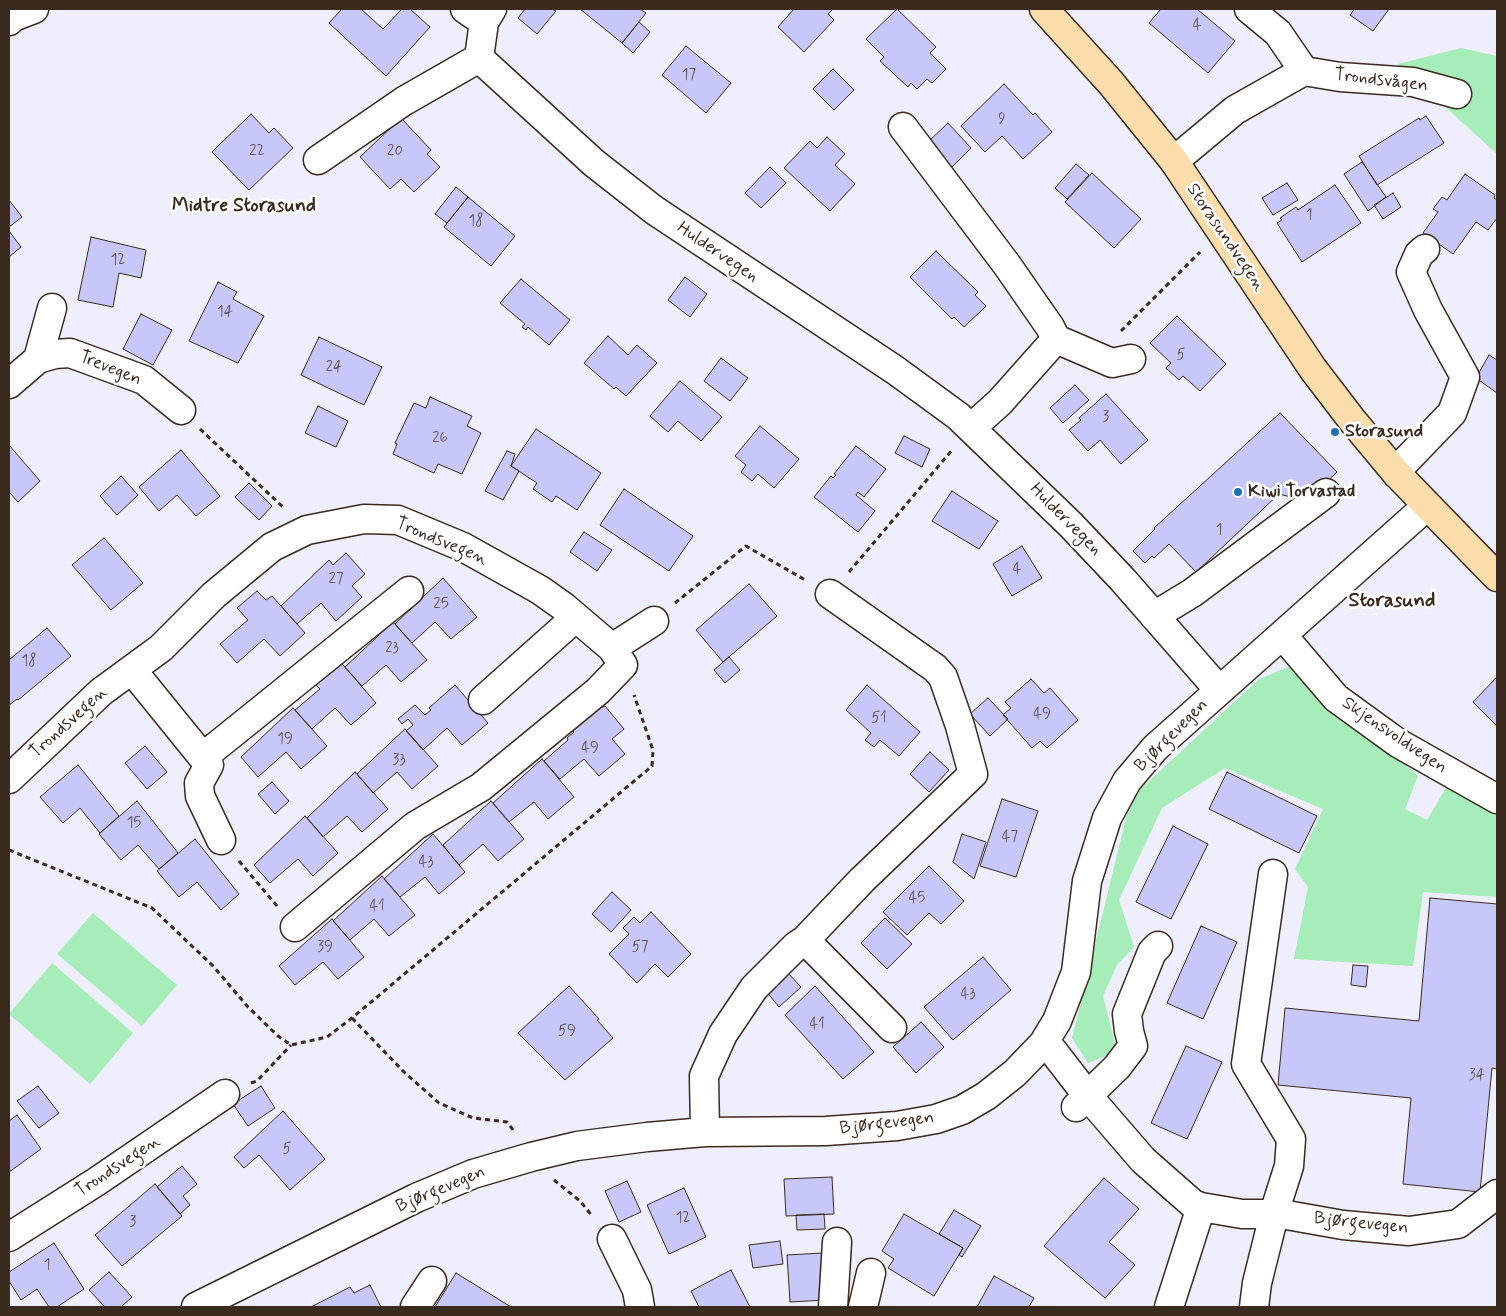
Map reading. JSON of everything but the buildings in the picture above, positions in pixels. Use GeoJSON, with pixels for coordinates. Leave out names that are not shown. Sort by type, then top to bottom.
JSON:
{"type":"FeatureCollection","features":[{"type":"Feature","properties":{"kind":"main road","name":"Storasundvegen"},"geometry":{"type":"LineString","coordinates":[[1044,9],[1111,83],[1174,161],[1313,368],[1397,474],[1497,577]]}},
{"type":"Feature","properties":{"kind":"street"},"geometry":{"type":"LineString","coordinates":[[1174,161],[1235,110],[1304,71],[1302,65],[1278,33],[1249,9]]}},
{"type":"Feature","properties":{"kind":"street"},"geometry":{"type":"LineString","coordinates":[[318,160],[404,101],[479,58],[481,13]]}},
{"type":"Feature","properties":{"kind":"street","name":"Huldervegen"},"geometry":{"type":"LineString","coordinates":[[479,58],[594,163],[654,210],[895,370],[971,428],[1070,525],[1219,690]]}},
{"type":"Feature","properties":{"kind":"street","name":"Trondsvågen"},"geometry":{"type":"LineString","coordinates":[[1304,71],[1340,78],[1414,82],[1457,94]]}},
{"type":"Feature","properties":{"kind":"street"},"geometry":{"type":"LineString","coordinates":[[903,127],[1007,265],[1050,327],[1056,339],[1112,363],[1131,359]]}},
{"type":"Feature","properties":{"kind":"street"},"geometry":{"type":"LineString","coordinates":[[1397,474],[1398,469],[1452,412],[1465,377],[1428,310],[1411,272],[1419,254],[1425,249]]}},
{"type":"Feature","properties":{"kind":"street"},"geometry":{"type":"LineString","coordinates":[[38,359],[52,308]]}},
{"type":"Feature","properties":{"kind":"street"},"geometry":{"type":"LineString","coordinates":[[971,428],[1000,402],[1056,339]]}},
{"type":"Feature","properties":{"kind":"street","name":"Trevegen"},"geometry":{"type":"LineString","coordinates":[[9,384],[38,359],[55,354],[70,353],[144,380],[181,410]]}},
{"type":"Feature","properties":{"kind":"street"},"geometry":{"type":"LineString","coordinates":[[1154,616],[1192,593],[1326,493]]}},
{"type":"Feature","properties":{"kind":"street","name":"Bjørgevegen"},"geometry":{"type":"LineString","coordinates":[[198,1307],[416,1198],[473,1174],[531,1157],[577,1146],[705,1132],[826,1131],[897,1126],[936,1119],[962,1110],[986,1096],[1015,1073],[1043,1044],[1057,1021],[1076,972],[1087,881],[1107,818],[1127,781],[1155,748],[1427,506]]}},
{"type":"Feature","properties":{"kind":"street","name":"Trondsvegen"},"geometry":{"type":"LineString","coordinates":[[9,779],[101,692],[161,648],[214,595],[272,547],[307,530],[364,519],[398,520],[463,547],[540,590],[564,607],[612,648]]}},
{"type":"Feature","properties":{"kind":"street"},"geometry":{"type":"LineString","coordinates":[[203,757],[409,591]]}},
{"type":"Feature","properties":{"kind":"street"},"geometry":{"type":"LineString","coordinates":[[705,1132],[704,1076],[723,1034],[754,988],[796,946],[805,940],[862,880],[973,774],[958,718],[943,677],[935,668],[830,594]]}},
{"type":"Feature","properties":{"kind":"street"},"geometry":{"type":"LineString","coordinates":[[482,700],[575,618]]}},
{"type":"Feature","properties":{"kind":"street"},"geometry":{"type":"LineString","coordinates":[[295,927],[414,826],[481,787],[598,691],[623,665],[612,648],[654,621]]}},
{"type":"Feature","properties":{"kind":"street","name":"Skjensvoldvegen"},"geometry":{"type":"LineString","coordinates":[[1282,636],[1336,698],[1398,743],[1497,799]]}},
{"type":"Feature","properties":{"kind":"street"},"geometry":{"type":"LineString","coordinates":[[132,670],[208,765],[199,783],[200,796],[221,840]]}},
{"type":"Feature","properties":{"kind":"street"},"geometry":{"type":"LineString","coordinates":[[1254,1307],[1257,1283],[1274,1214],[1289,1166],[1291,1139],[1246,1064],[1273,874]]}},
{"type":"Feature","properties":{"kind":"street"},"geometry":{"type":"LineString","coordinates":[[805,940],[892,1028]]}},
{"type":"Feature","properties":{"kind":"street"},"geometry":{"type":"LineString","coordinates":[[1081,1101],[1117,1067],[1133,1046],[1127,1014],[1152,952],[1158,946]]}},
{"type":"Feature","properties":{"kind":"street","name":"Bjørgevegen"},"geometry":{"type":"LineString","coordinates":[[1043,1044],[1053,1051],[1081,1101],[1143,1160],[1194,1204],[1201,1207],[1242,1214],[1274,1214],[1343,1225],[1410,1231],[1458,1224],[1497,1194]]}},
{"type":"Feature","properties":{"kind":"street","name":"Trondsvegen"},"geometry":{"type":"LineString","coordinates":[[9,1237],[96,1182],[225,1094]]}},
{"type":"Feature","properties":{"kind":"street"},"geometry":{"type":"LineString","coordinates":[[1169,1307],[1201,1207]]}},
{"type":"Feature","properties":{"kind":"street"},"geometry":{"type":"LineString","coordinates":[[612,1239],[637,1290],[640,1307]]}},
{"type":"Feature","properties":{"kind":"street"},"geometry":{"type":"LineString","coordinates":[[833,1307],[837,1242]]}},
{"type":"Feature","properties":{"kind":"street"},"geometry":{"type":"LineString","coordinates":[[863,1307],[871,1273]]}},
{"type":"Feature","properties":{"kind":"street"},"geometry":{"type":"LineString","coordinates":[[415,1307],[432,1282]]}},
{"type":"Feature","properties":{"kind":"path"},"geometry":{"type":"LineString","coordinates":[[1096,356],[1221,230]]}},
{"type":"Feature","properties":{"kind":"path"},"geometry":{"type":"LineString","coordinates":[[181,410],[307,530]]}},
{"type":"Feature","properties":{"kind":"path"},"geometry":{"type":"LineString","coordinates":[[654,621],[746,546],[830,594],[971,428]]}},
{"type":"Feature","properties":{"kind":"path"},"geometry":{"type":"LineString","coordinates":[[221,840],[295,927]]}},
{"type":"Feature","properties":{"kind":"path"},"geometry":{"type":"LineString","coordinates":[[352,1018],[404,1072],[439,1103],[473,1118],[507,1122],[531,1157],[554,1181],[580,1201],[612,1239]]}},
{"type":"Feature","properties":{"kind":"path"},"geometry":{"type":"LineString","coordinates":[[225,1094],[257,1081],[291,1045]]}},
{"type":"Feature","properties":{"kind":"green space"},"geometry":{"type":"Polygon","coordinates":[[[1461,48],[1497,56],[1497,154],[1398,64],[1461,48]]]}},
{"type":"Feature","properties":{"kind":"green space"},"geometry":{"type":"Polygon","coordinates":[[[1291,666],[1418,776],[1405,809],[1427,820],[1447,786],[1497,813],[1497,897],[1423,892],[1413,966],[1294,959],[1308,887],[1295,869],[1323,809],[1225,768],[1162,808],[1119,900],[1134,947],[1117,965],[1103,996],[1117,1052],[1088,1063],[1072,1038],[1131,798],[1259,679],[1291,666]]]}},
{"type":"Feature","properties":{"kind":"green space"},"geometry":{"type":"Polygon","coordinates":[[[93,913],[177,985],[142,1026],[57,954],[93,913]]]}},
{"type":"Feature","properties":{"kind":"green space"},"geometry":{"type":"Polygon","coordinates":[[[52,963],[133,1033],[90,1084],[9,1014],[52,963]]]}},
{"type":"Feature","properties":{"kind":"place","name":"Storasund"},"geometry":{"type":"Point","coordinates":[1335,432]}},
{"type":"Feature","properties":{"kind":"place","name":"Kiwi Torvastad"},"geometry":{"type":"Point","coordinates":[1238,492]}},
{"type":"Feature","properties":{"kind":"district","name":"Midtre Storasund"},"geometry":{"type":"Point","coordinates":[244,207]}},
{"type":"Feature","properties":{"kind":"district","name":"Storasund"},"geometry":{"type":"Point","coordinates":[1392,602]}}]}
